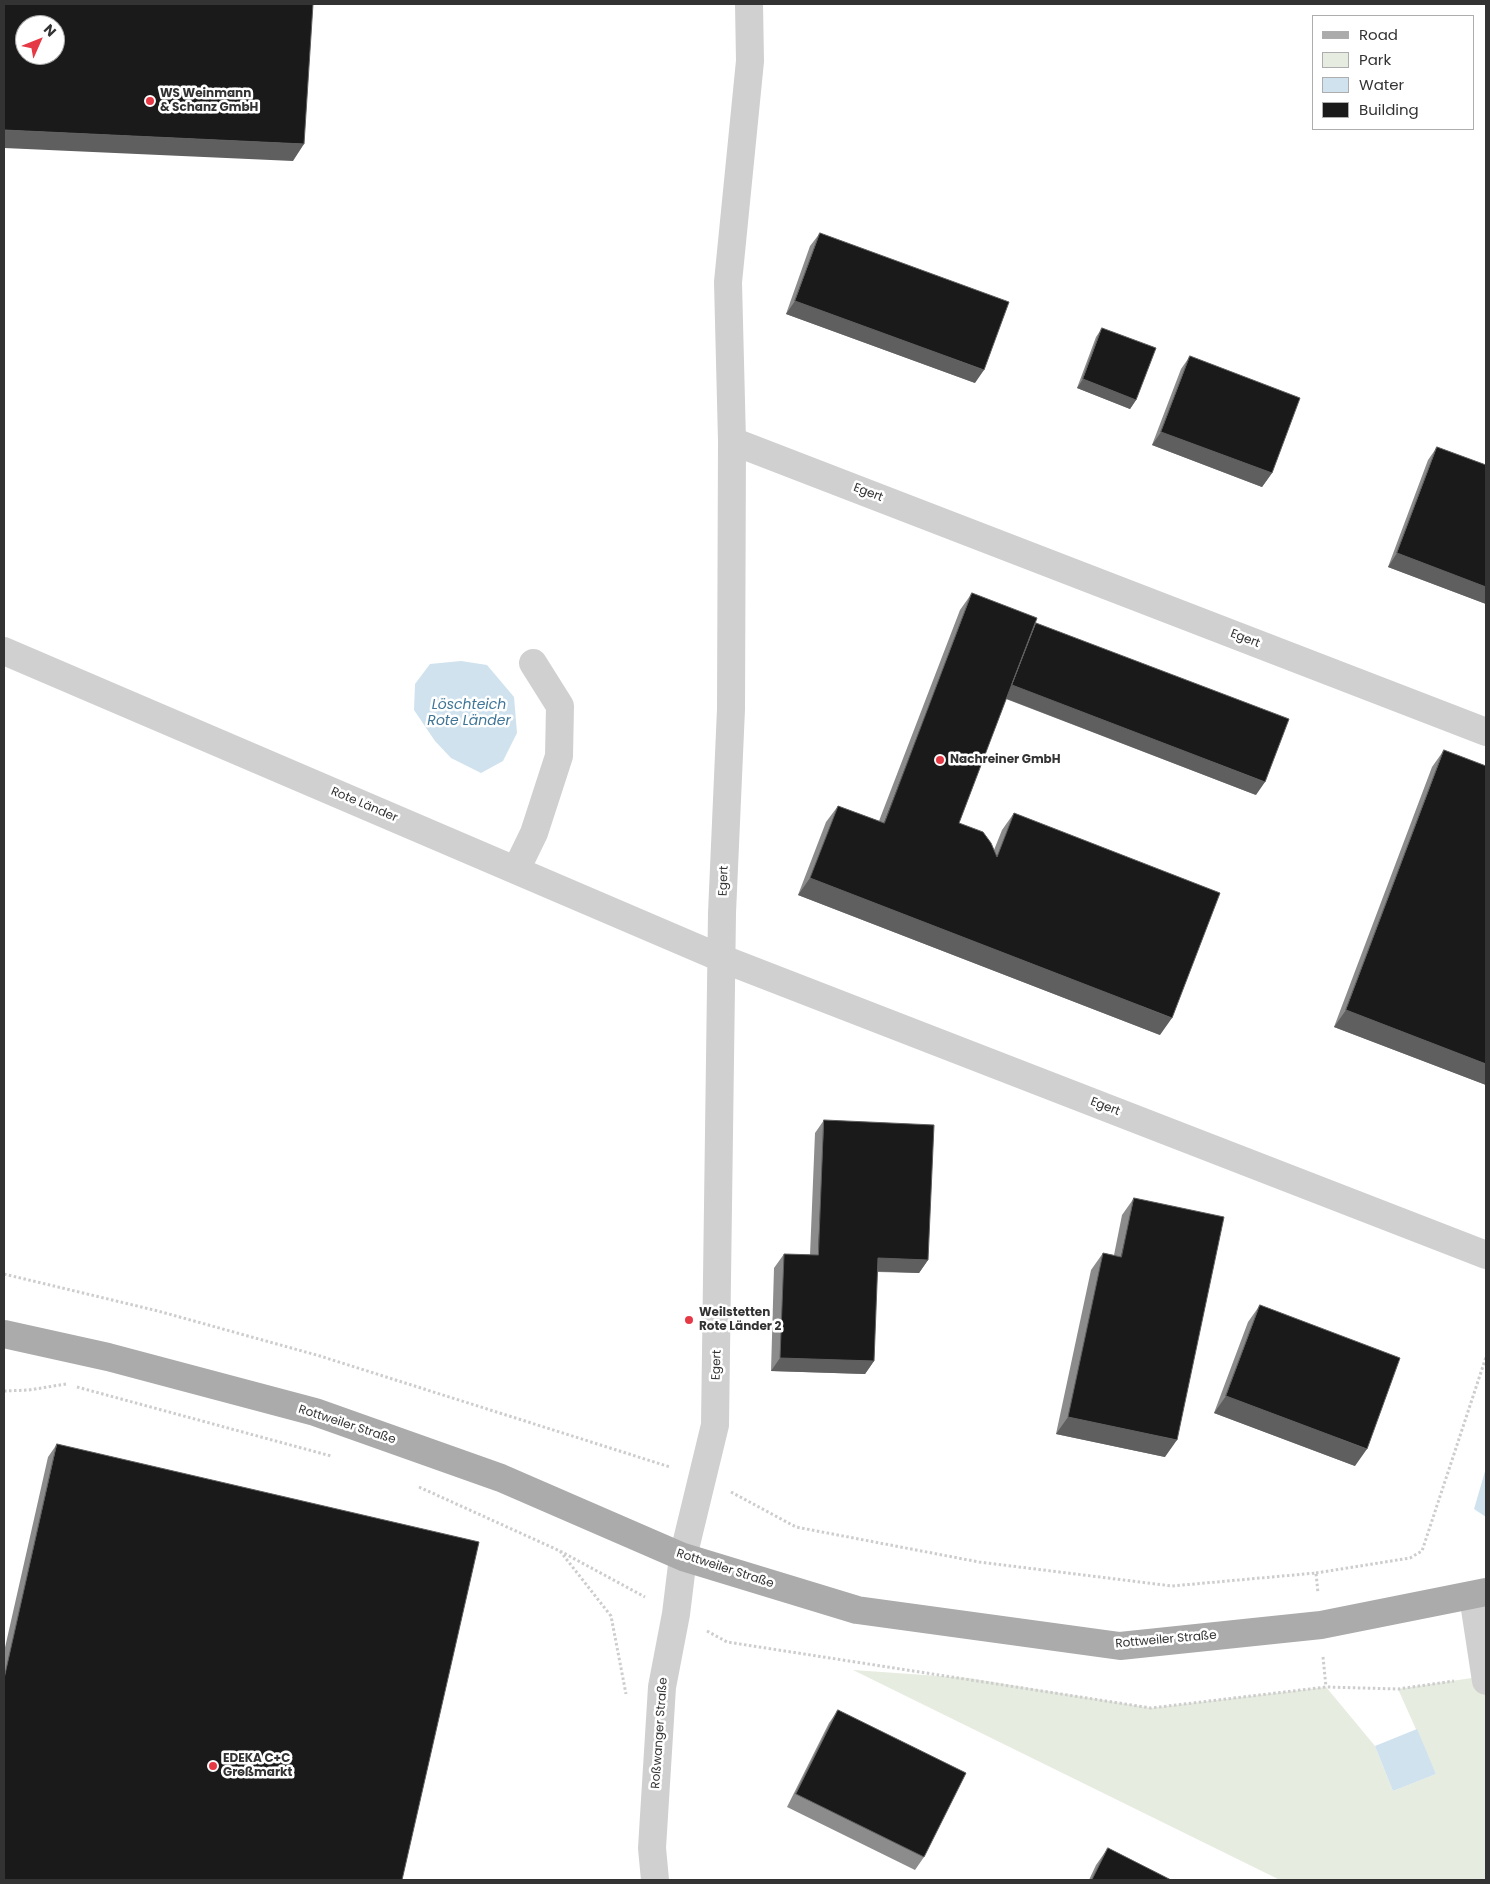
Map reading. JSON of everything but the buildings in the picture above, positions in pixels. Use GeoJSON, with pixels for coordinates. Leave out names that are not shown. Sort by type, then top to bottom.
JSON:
{"type":"FeatureCollection","features":[{"type":"Feature","properties":{"kind":"main road","name":"Rottweiler Straße"},"geometry":{"type":"LineString","coordinates":[[4,1334],[108,1357],[315,1412],[501,1478],[683,1557],[857,1610],[1120,1646],[1321,1625],[1480,1594]]}},
{"type":"Feature","properties":{"kind":"street"},"geometry":{"type":"LineString","coordinates":[[732,441],[728,282],[750,61],[749,4]]}},
{"type":"Feature","properties":{"kind":"street","name":"Egert"},"geometry":{"type":"LineString","coordinates":[[683,1557],[715,1425],[723,959],[722,913],[731,709],[732,441],[1486,732]]}},
{"type":"Feature","properties":{"kind":"street","name":"Rote Länder"},"geometry":{"type":"LineString","coordinates":[[4,651],[723,959]]}},
{"type":"Feature","properties":{"kind":"street"},"geometry":{"type":"LineString","coordinates":[[516,870],[534,833],[559,756],[560,706],[532,663]]}},
{"type":"Feature","properties":{"kind":"street","name":"Egert"},"geometry":{"type":"LineString","coordinates":[[723,959],[1486,1255]]}},
{"type":"Feature","properties":{"kind":"street","name":"Roßwanger Straße"},"geometry":{"type":"LineString","coordinates":[[655,1880],[652,1848],[662,1687],[676,1614],[683,1557]]}},
{"type":"Feature","properties":{"kind":"street","name":"Rottweiler Straße"},"geometry":{"type":"LineString","coordinates":[[1480,1594],[1486,1679]]}},
{"type":"Feature","properties":{"kind":"path"},"geometry":{"type":"LineString","coordinates":[[4,1274],[158,1311],[320,1356],[703,1477],[796,1526],[979,1562],[1172,1586],[1316,1573],[1410,1558],[1422,1550],[1486,1357]]}},
{"type":"Feature","properties":{"kind":"path"},"geometry":{"type":"LineString","coordinates":[[4,1391],[29,1390],[65,1384],[333,1456]]}},
{"type":"Feature","properties":{"kind":"path"},"geometry":{"type":"LineString","coordinates":[[416,1485],[560,1551],[727,1642],[1151,1708],[1326,1688],[1398,1689],[1486,1679]]}},
{"type":"Feature","properties":{"kind":"path"},"geometry":{"type":"LineString","coordinates":[[560,1551],[611,1616],[626,1695]]}},
{"type":"Feature","properties":{"kind":"path"},"geometry":{"type":"LineString","coordinates":[[1316,1573],[1326,1688]]}},
{"type":"Feature","properties":{"kind":"green space"},"geometry":{"type":"Polygon","coordinates":[[[853,1670],[968,1678],[1151,1708],[1326,1687],[1375,1746],[1393,1791],[1436,1774],[1398,1689],[1485,1676],[1486,1880],[1280,1880],[853,1670]]]}},
{"type":"Feature","properties":{"kind":"water","name":"Löschteich Rote Länder"},"geometry":{"type":"Polygon","coordinates":[[[461,661],[487,665],[514,697],[517,733],[503,761],[481,773],[451,758],[435,741],[414,710],[415,684],[430,664],[461,661]]]}},
{"type":"Feature","properties":{"kind":"water"},"geometry":{"type":"Polygon","coordinates":[[[1486,1468],[1486,1517],[1474,1509],[1486,1468]]]}},
{"type":"Feature","properties":{"kind":"water"},"geometry":{"type":"Polygon","coordinates":[[[1417,1729],[1436,1774],[1393,1791],[1375,1746],[1417,1729]]]}},
{"type":"Feature","properties":{"kind":"place","name":"WS Weinmann & Schanz GmbH"},"geometry":{"type":"Point","coordinates":[150,101]}},
{"type":"Feature","properties":{"kind":"place","name":"Nachreiner GmbH"},"geometry":{"type":"Point","coordinates":[940,760]}},
{"type":"Feature","properties":{"kind":"place","name":"Weilstetten Rote Länder 2"},"geometry":{"type":"Point","coordinates":[689,1320]}},
{"type":"Feature","properties":{"kind":"place","name":"EDEKA C+C Großmarkt"},"geometry":{"type":"Point","coordinates":[213,1766]}}]}
